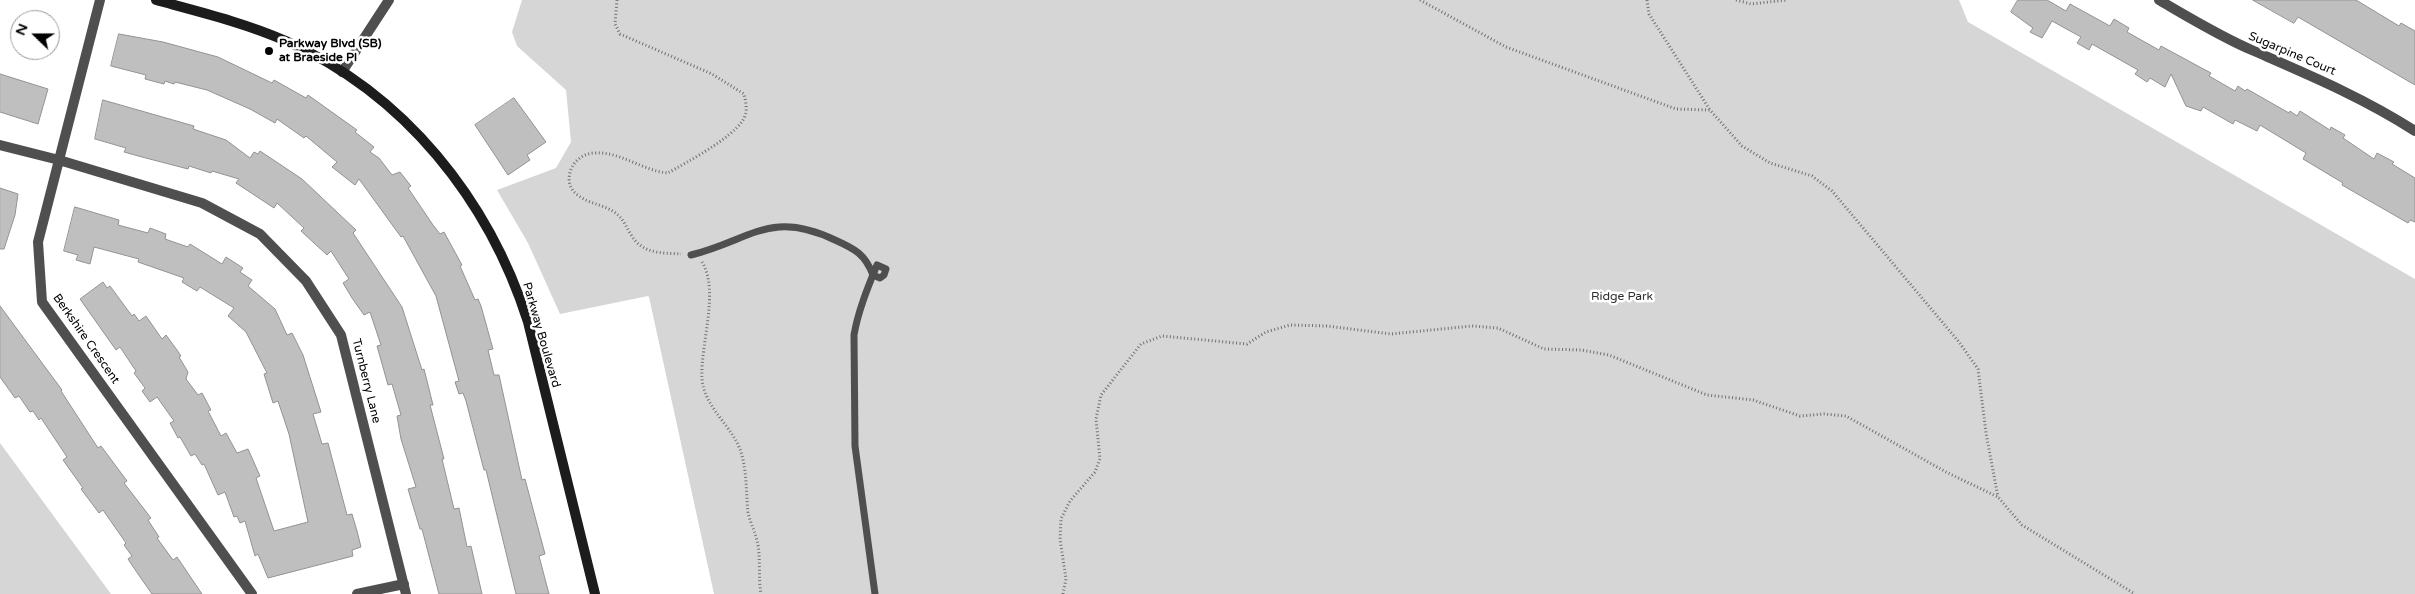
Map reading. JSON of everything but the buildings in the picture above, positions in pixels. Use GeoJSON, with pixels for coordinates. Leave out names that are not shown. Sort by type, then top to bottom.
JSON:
{"type":"FeatureCollection","features":[{"type":"Feature","properties":{"kind":"street","name":"Berkshire Crescent"},"geometry":{"type":"LineString","coordinates":[[100,0],[38,242],[42,302],[252,594]]}},
{"type":"Feature","properties":{"kind":"street","name":"Parkway Boulevard"},"geometry":{"type":"LineString","coordinates":[[156,0],[264,32],[297,47],[342,72],[396,114],[438,156],[472,201],[500,251],[528,322],[595,594]]}},
{"type":"Feature","properties":{"kind":"street"},"geometry":{"type":"LineString","coordinates":[[342,72],[389,0]]}},
{"type":"Feature","properties":{"kind":"street","name":"Sugarpine Court"},"geometry":{"type":"LineString","coordinates":[[2159,0],[2231,40],[2320,78],[2371,104],[2415,131]]}},
{"type":"Feature","properties":{"kind":"street","name":"Turnberry Lane"},"geometry":{"type":"LineString","coordinates":[[0,145],[59,160],[202,203],[260,234],[306,281],[341,335],[405,589]]}},
{"type":"Feature","properties":{"kind":"street"},"geometry":{"type":"LineString","coordinates":[[357,594],[405,589]]}},
{"type":"Feature","properties":{"kind":"lane"},"geometry":{"type":"LineString","coordinates":[[691,255],[709,251],[747,235],[784,225],[816,231],[846,245],[886,269],[884,276],[880,278],[872,275]]}},
{"type":"Feature","properties":{"kind":"lane"},"geometry":{"type":"LineString","coordinates":[[867,259],[872,275]]}},
{"type":"Feature","properties":{"kind":"lane"},"geometry":{"type":"LineString","coordinates":[[875,594],[866,545],[863,503],[854,446],[854,335],[856,322],[877,265]]}},
{"type":"Feature","properties":{"kind":"path"},"geometry":{"type":"LineString","coordinates":[[1420,0],[1506,47],[1676,109],[1710,110]]}},
{"type":"Feature","properties":{"kind":"path"},"geometry":{"type":"LineString","coordinates":[[1647,0],[1649,14],[1710,110],[1742,146],[1770,164],[1812,176],[1832,191],[1959,342],[1978,369],[1986,432],[1998,497]]}},
{"type":"Feature","properties":{"kind":"path"},"geometry":{"type":"LineString","coordinates":[[1736,0],[1751,4],[1787,0]]}},
{"type":"Feature","properties":{"kind":"path"},"geometry":{"type":"LineString","coordinates":[[1063,594],[1066,579],[1060,539],[1061,519],[1070,501],[1095,472],[1100,459],[1096,418],[1101,395],[1141,344],[1162,336],[1247,344],[1266,332],[1290,325],[1327,326],[1391,334],[1472,326],[1498,328],[1544,348],[1581,350],[1609,355],[1707,394],[1753,400],[1800,416],[1824,414],[1846,416],[1946,472],[1998,497],[2022,525],[2135,594]]}},
{"type":"Feature","properties":{"kind":"green space","name":"Ridge Park"},"geometry":{"type":"Polygon","coordinates":[[[522,0],[1959,0],[1968,22],[2415,279],[2415,594],[714,594],[649,297],[560,314],[528,243],[497,190],[556,168],[571,142],[566,90],[517,46],[512,32],[522,0]]]}},
{"type":"Feature","properties":{"kind":"green space"},"geometry":{"type":"Polygon","coordinates":[[[0,443],[111,594],[0,594],[0,443]]]}},
{"type":"Feature","properties":{"kind":"place","name":"Parkway Blvd (SB) at Braeside Pl"},"geometry":{"type":"Point","coordinates":[269,51]}}]}
